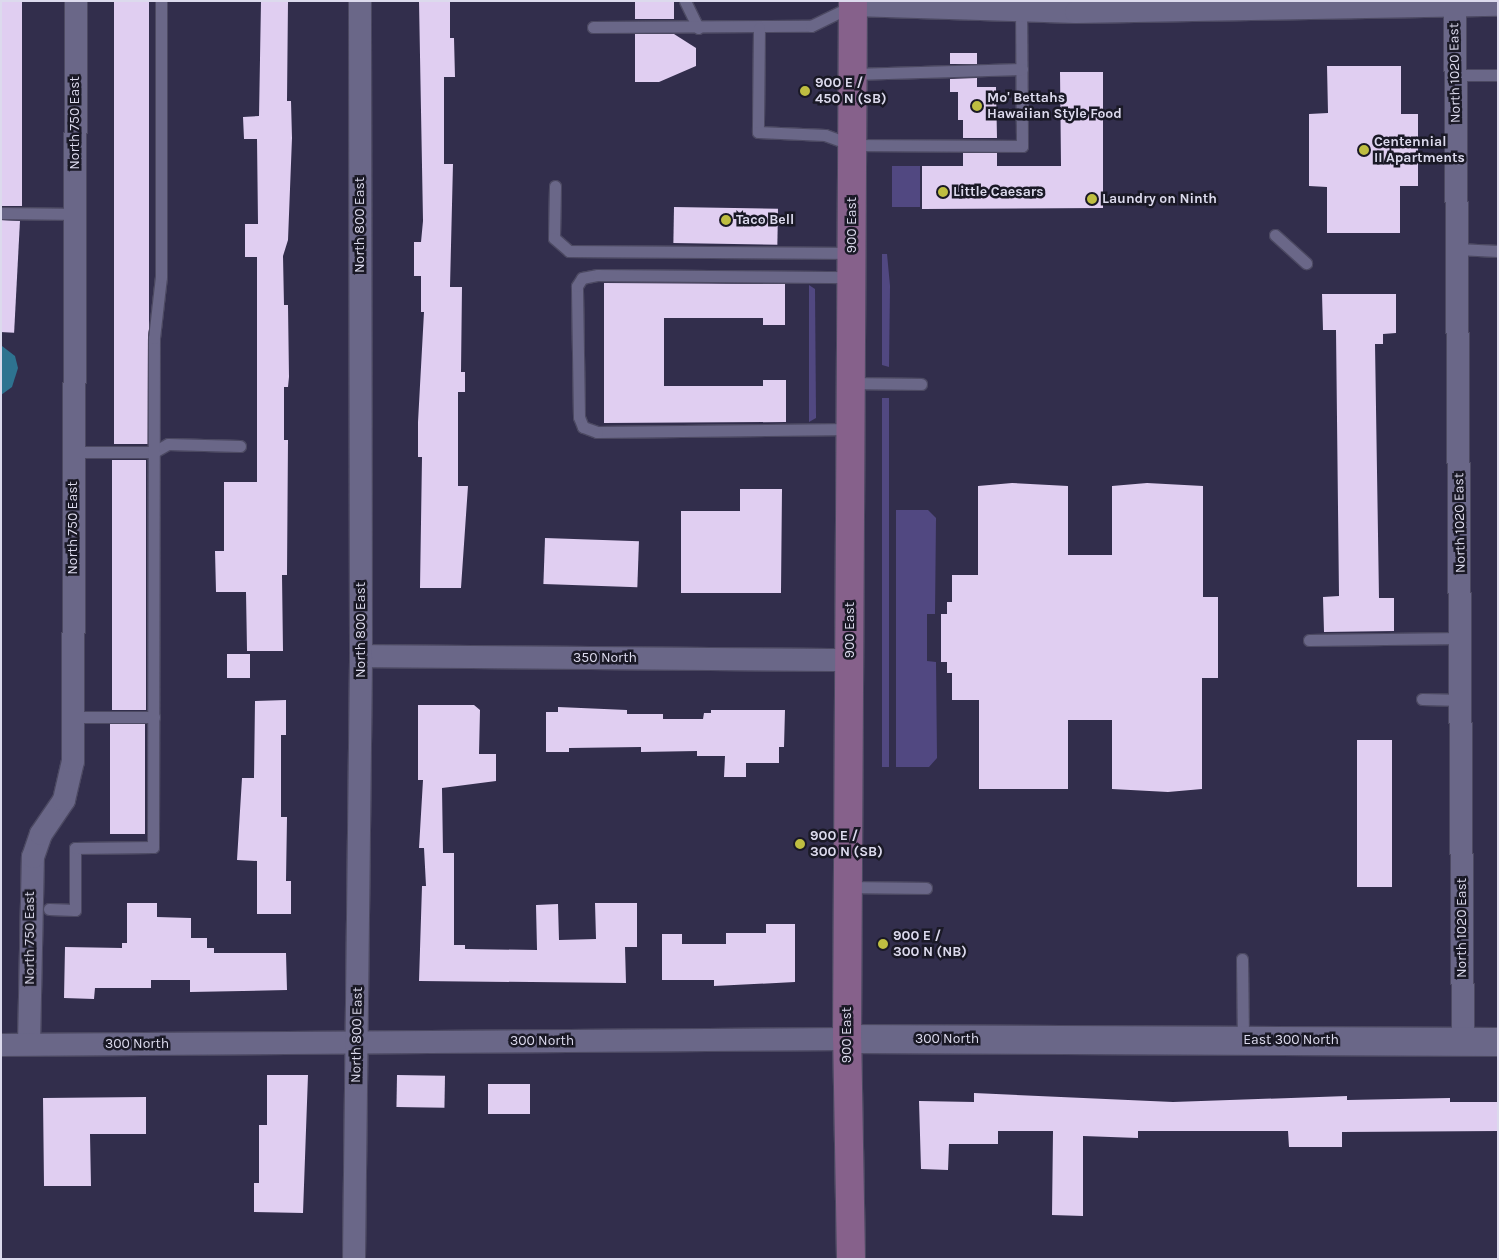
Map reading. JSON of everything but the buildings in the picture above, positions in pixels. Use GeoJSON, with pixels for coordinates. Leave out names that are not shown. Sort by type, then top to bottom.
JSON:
{"type":"FeatureCollection","features":[{"type":"Feature","properties":{"kind":"main road","name":"900 East"},"geometry":{"type":"LineString","coordinates":[[851,1259],[847,1039],[853,3]]}},
{"type":"Feature","properties":{"kind":"street","name":"North 750 East"},"geometry":{"type":"LineString","coordinates":[[29,1044],[33,857],[41,834],[64,800],[72,777],[76,1]]}},
{"type":"Feature","properties":{"kind":"street","name":"North 800 East"},"geometry":{"type":"LineString","coordinates":[[354,1259],[361,656],[360,1]]}},
{"type":"Feature","properties":{"kind":"street"},"geometry":{"type":"LineString","coordinates":[[853,3],[1021,9],[1430,3],[1498,5]]}},
{"type":"Feature","properties":{"kind":"street","name":"North 1020 East"},"geometry":{"type":"LineString","coordinates":[[1454,5],[1462,700],[1463,1041]]}},
{"type":"Feature","properties":{"kind":"street","name":"350 North"},"geometry":{"type":"LineString","coordinates":[[361,656],[850,660]]}},
{"type":"Feature","properties":{"kind":"street","name":"300 North"},"geometry":{"type":"LineString","coordinates":[[1,1045],[1084,1039]]}},
{"type":"Feature","properties":{"kind":"street","name":"East 300 North"},"geometry":{"type":"LineString","coordinates":[[1084,1039],[1498,1042]]}},
{"type":"Feature","properties":{"kind":"lane"},"geometry":{"type":"LineString","coordinates":[[49,909],[75,910],[75,848],[153,847],[154,338],[161,277],[161,1]]}},
{"type":"Feature","properties":{"kind":"lane"},"geometry":{"type":"LineString","coordinates":[[685,1],[698,28]]}},
{"type":"Feature","properties":{"kind":"lane"},"geometry":{"type":"LineString","coordinates":[[593,26],[698,28],[811,26],[853,3]]}},
{"type":"Feature","properties":{"kind":"lane"},"geometry":{"type":"LineString","coordinates":[[759,28],[758,132],[825,135],[853,145],[1022,146],[1021,9]]}},
{"type":"Feature","properties":{"kind":"lane"},"geometry":{"type":"LineString","coordinates":[[853,74],[1022,69]]}},
{"type":"Feature","properties":{"kind":"lane"},"geometry":{"type":"LineString","coordinates":[[1455,75],[1498,75]]}},
{"type":"Feature","properties":{"kind":"lane"},"geometry":{"type":"LineString","coordinates":[[554,186],[554,238],[569,251],[852,265]]}},
{"type":"Feature","properties":{"kind":"lane"},"geometry":{"type":"LineString","coordinates":[[1,213],[75,214]]}},
{"type":"Feature","properties":{"kind":"lane"},"geometry":{"type":"LineString","coordinates":[[1275,235],[1306,263]]}},
{"type":"Feature","properties":{"kind":"lane"},"geometry":{"type":"LineString","coordinates":[[1457,248],[1498,251]]}},
{"type":"Feature","properties":{"kind":"lane"},"geometry":{"type":"LineString","coordinates":[[851,429],[598,432],[582,427],[579,417],[577,286],[582,278],[598,274],[852,265]]}},
{"type":"Feature","properties":{"kind":"lane"},"geometry":{"type":"LineString","coordinates":[[851,384],[921,384]]}},
{"type":"Feature","properties":{"kind":"lane"},"geometry":{"type":"LineString","coordinates":[[74,452],[154,452],[168,444],[240,446]]}},
{"type":"Feature","properties":{"kind":"lane"},"geometry":{"type":"LineString","coordinates":[[1309,640],[1461,638]]}},
{"type":"Feature","properties":{"kind":"lane"},"geometry":{"type":"LineString","coordinates":[[1422,699],[1462,700]]}},
{"type":"Feature","properties":{"kind":"lane"},"geometry":{"type":"LineString","coordinates":[[72,717],[154,717]]}},
{"type":"Feature","properties":{"kind":"lane"},"geometry":{"type":"LineString","coordinates":[[848,887],[926,888]]}},
{"type":"Feature","properties":{"kind":"lane"},"geometry":{"type":"LineString","coordinates":[[1242,959],[1243,1040]]}},
{"type":"Feature","properties":{"kind":"shaded area"},"geometry":{"type":"Polygon","coordinates":[[[892,166],[920,166],[920,207],[892,207],[892,166]]]}},
{"type":"Feature","properties":{"kind":"shaded area"},"geometry":{"type":"Polygon","coordinates":[[[882,254],[887,254],[890,286],[889,367],[882,365],[882,254]]]}},
{"type":"Feature","properties":{"kind":"shaded area"},"geometry":{"type":"Polygon","coordinates":[[[809,285],[815,289],[816,418],[809,422],[809,285]]]}},
{"type":"Feature","properties":{"kind":"shaded area"},"geometry":{"type":"Polygon","coordinates":[[[882,398],[889,398],[889,767],[882,767],[882,398]]]}},
{"type":"Feature","properties":{"kind":"shaded area"},"geometry":{"type":"Polygon","coordinates":[[[896,510],[928,510],[936,518],[935,614],[927,614],[927,661],[936,662],[937,758],[929,767],[896,767],[896,510]]]}},
{"type":"Feature","properties":{"kind":"water"},"geometry":{"type":"Polygon","coordinates":[[[2,346],[15,356],[18,368],[12,387],[1,395],[2,346]]]}},
{"type":"Feature","properties":{"kind":"place","name":"900 E / 450 N (SB)"},"geometry":{"type":"Point","coordinates":[805,91]}},
{"type":"Feature","properties":{"kind":"place","name":"Mo' Bettahs Hawaiian Style Food"},"geometry":{"type":"Point","coordinates":[977,106]}},
{"type":"Feature","properties":{"kind":"place","name":"Centennial II Apartments"},"geometry":{"type":"Point","coordinates":[1364,150]}},
{"type":"Feature","properties":{"kind":"place","name":"Little Caesars"},"geometry":{"type":"Point","coordinates":[943,192]}},
{"type":"Feature","properties":{"kind":"place","name":"Laundry on Ninth"},"geometry":{"type":"Point","coordinates":[1092,199]}},
{"type":"Feature","properties":{"kind":"place","name":"Taco Bell"},"geometry":{"type":"Point","coordinates":[726,220]}},
{"type":"Feature","properties":{"kind":"place","name":"900 E / 300 N (SB)"},"geometry":{"type":"Point","coordinates":[800,844]}},
{"type":"Feature","properties":{"kind":"place","name":"900 E / 300 N (NB)"},"geometry":{"type":"Point","coordinates":[883,944]}}]}
